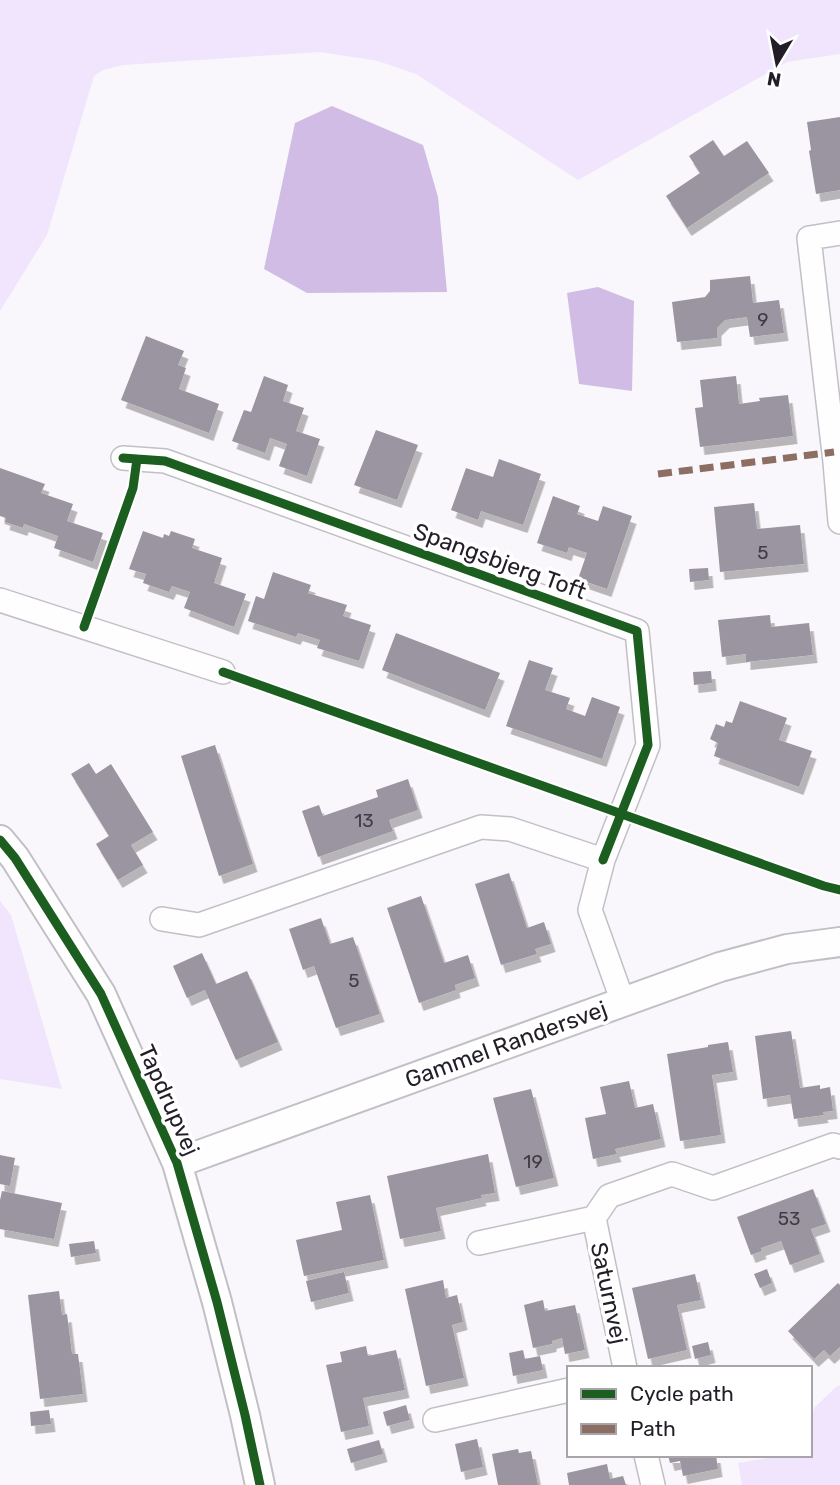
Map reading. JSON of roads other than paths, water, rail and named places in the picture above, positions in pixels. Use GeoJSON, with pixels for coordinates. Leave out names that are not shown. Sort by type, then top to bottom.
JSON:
{"type":"FeatureCollection","features":[{"type":"Feature","properties":{"kind":"street"},"geometry":{"type":"LineString","coordinates":[[840,233],[809,238],[837,462],[840,522]]}},
{"type":"Feature","properties":{"kind":"street","name":"Spangsbjerg Toft"},"geometry":{"type":"LineString","coordinates":[[123,458],[165,461],[637,631],[648,745],[603,860],[590,910],[623,1002]]}},
{"type":"Feature","properties":{"kind":"street"},"geometry":{"type":"LineString","coordinates":[[0,600],[223,673]]}},
{"type":"Feature","properties":{"kind":"street"},"geometry":{"type":"LineString","coordinates":[[162,919],[199,925],[481,827],[510,829],[603,860]]}},
{"type":"Feature","properties":{"kind":"street","name":"Tapdrupvej"},"geometry":{"type":"LineString","coordinates":[[0,840],[15,858],[102,995],[177,1163],[217,1302],[260,1485]]}},
{"type":"Feature","properties":{"kind":"street","name":"Gammel Randersvej"},"geometry":{"type":"LineString","coordinates":[[177,1163],[720,967],[787,949],[840,942]]}},
{"type":"Feature","properties":{"kind":"street","name":"Saturnvej"},"geometry":{"type":"LineString","coordinates":[[479,1243],[594,1218],[609,1196],[672,1174],[713,1188],[833,1145],[840,1147]]}},
{"type":"Feature","properties":{"kind":"street","name":"Saturnvej"},"geometry":{"type":"LineString","coordinates":[[594,1218],[625,1366]]}},
{"type":"Feature","properties":{"kind":"street"},"geometry":{"type":"LineString","coordinates":[[435,1420],[567,1390]]}},
{"type":"Feature","properties":{"kind":"street"},"geometry":{"type":"LineString","coordinates":[[646,1457],[653,1485]]}}]}
